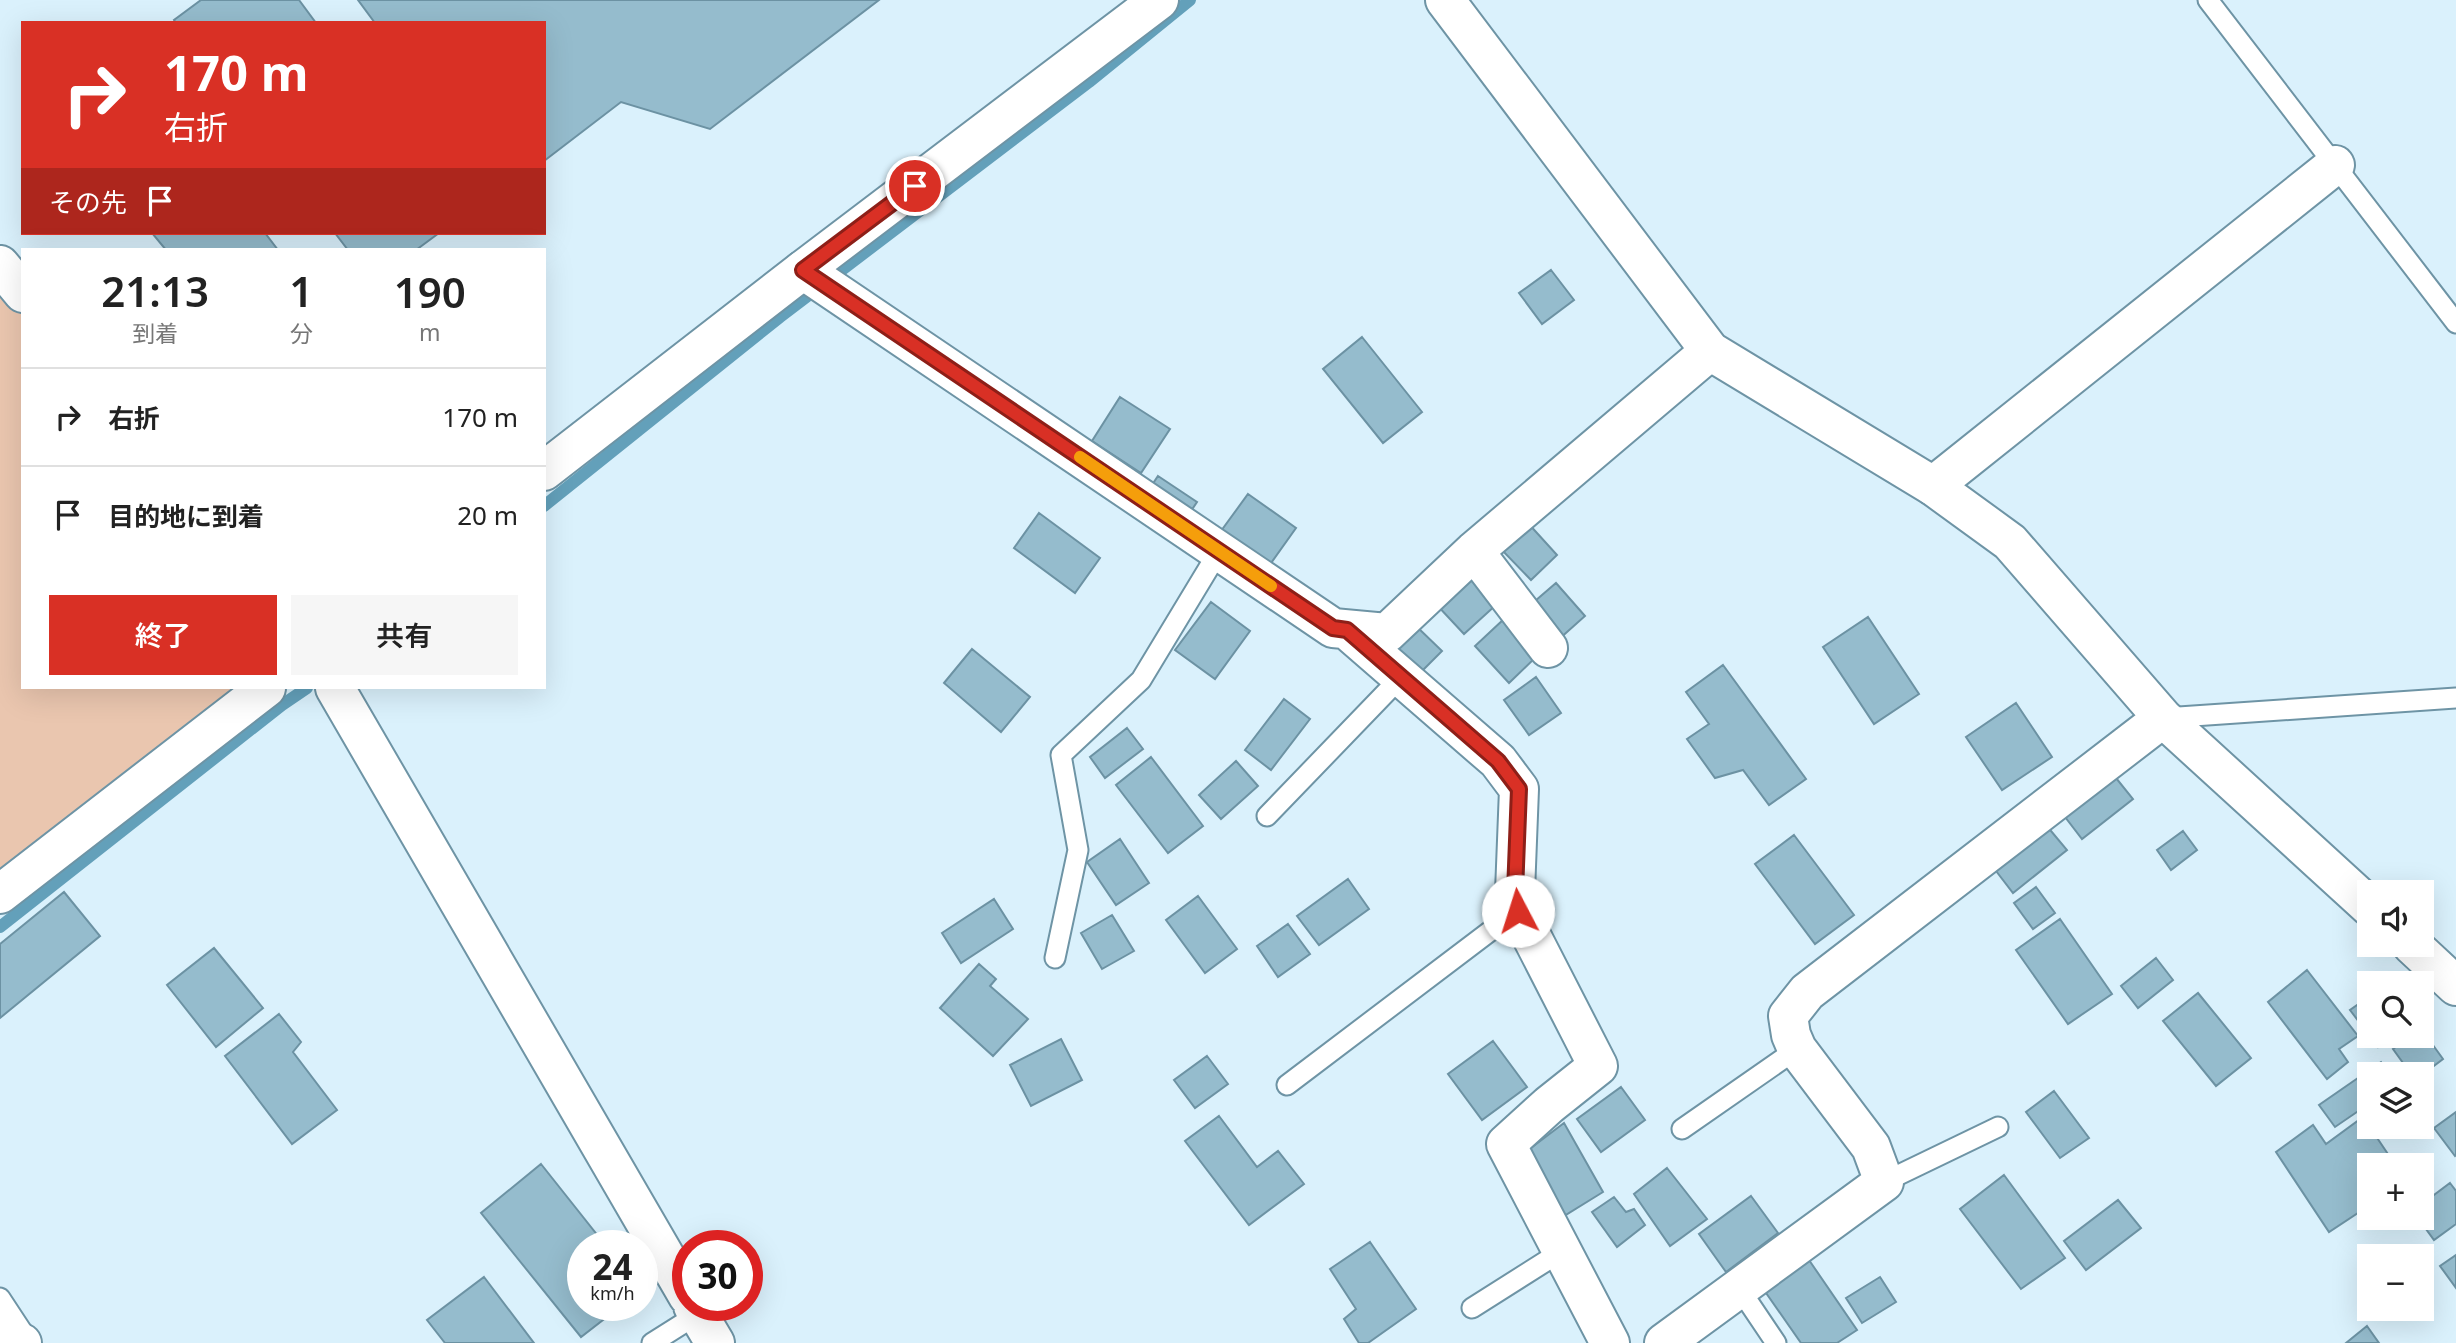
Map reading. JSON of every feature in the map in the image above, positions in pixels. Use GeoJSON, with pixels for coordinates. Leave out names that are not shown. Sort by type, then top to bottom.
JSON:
{"type":"FeatureCollection","features":[{"type":"Feature","properties":{"kind":"street"},"geometry":{"type":"LineString","coordinates":[[546,469],[1159,0]]}},
{"type":"Feature","properties":{"kind":"street"},"geometry":{"type":"LineString","coordinates":[[1446,0],[1710,351],[1933,486],[2010,542],[2163,718],[2357,894]]}},
{"type":"Feature","properties":{"kind":"street"},"geometry":{"type":"LineString","coordinates":[[1933,486],[2335,165]]}},
{"type":"Feature","properties":{"kind":"street"},"geometry":{"type":"LineString","coordinates":[[0,265],[21,291]]}},
{"type":"Feature","properties":{"kind":"street"},"geometry":{"type":"LineString","coordinates":[[803,270],[1333,628],[1347,630],[1387,633],[1474,551],[1710,351]]}},
{"type":"Feature","properties":{"kind":"street"},"geometry":{"type":"LineString","coordinates":[[1474,551],[1548,648]]}},
{"type":"Feature","properties":{"kind":"street"},"geometry":{"type":"LineString","coordinates":[[1347,630],[1498,761],[1519,789],[1515,892],[1518,911],[1598,1066],[1506,1144],[1610,1343]]}},
{"type":"Feature","properties":{"kind":"street"},"geometry":{"type":"LineString","coordinates":[[0,894],[265,689]]}},
{"type":"Feature","properties":{"kind":"street"},"geometry":{"type":"LineString","coordinates":[[336,689],[672,1268]]}},
{"type":"Feature","properties":{"kind":"street"},"geometry":{"type":"LineString","coordinates":[[1664,1343],[1884,1182],[1871,1147],[1797,1049],[1791,1035],[1788,1016],[1807,992],[2163,718]]}},
{"type":"Feature","properties":{"kind":"street"},"geometry":{"type":"LineString","coordinates":[[2425,957],[2456,986]]}},
{"type":"Feature","properties":{"kind":"street"},"geometry":{"type":"LineString","coordinates":[[0,1333],[22,1343]]}},
{"type":"Feature","properties":{"kind":"lane"},"geometry":{"type":"LineString","coordinates":[[2208,0],[2456,323]]}},
{"type":"Feature","properties":{"kind":"lane"},"geometry":{"type":"LineString","coordinates":[[1055,958],[1078,850],[1061,755],[1141,680],[1219,551]]}},
{"type":"Feature","properties":{"kind":"lane"},"geometry":{"type":"LineString","coordinates":[[1267,816],[1401,677]]}},
{"type":"Feature","properties":{"kind":"lane"},"geometry":{"type":"LineString","coordinates":[[2163,718],[2456,698]]}},
{"type":"Feature","properties":{"kind":"lane"},"geometry":{"type":"LineString","coordinates":[[1287,1085],[1518,911]]}},
{"type":"Feature","properties":{"kind":"lane"},"geometry":{"type":"LineString","coordinates":[[1682,1129],[1797,1049]]}},
{"type":"Feature","properties":{"kind":"lane"},"geometry":{"type":"LineString","coordinates":[[1884,1182],[1998,1127]]}},
{"type":"Feature","properties":{"kind":"lane"},"geometry":{"type":"LineString","coordinates":[[1472,1308],[1562,1251]]}},
{"type":"Feature","properties":{"kind":"lane"},"geometry":{"type":"LineString","coordinates":[[1739,1288],[1776,1343]]}},
{"type":"Feature","properties":{"kind":"lane"},"geometry":{"type":"LineString","coordinates":[[0,1298],[30,1343]]}},
{"type":"Feature","properties":{"kind":"lane"},"geometry":{"type":"LineString","coordinates":[[652,1343],[689,1321]]}},
{"type":"Feature","properties":{"kind":"shaded area"},"geometry":{"type":"Polygon","coordinates":[[[0,267],[21,294],[21,689],[234,689],[0,873],[0,267]]]}},
{"type":"Feature","properties":{"kind":"building"},"geometry":{"type":"Polygon","coordinates":[[[201,0],[299,0],[315,21],[175,21],[201,0]]]}},
{"type":"Feature","properties":{"kind":"building"},"geometry":{"type":"Polygon","coordinates":[[[358,0],[879,0],[710,129],[621,102],[546,159],[546,21],[374,21],[358,0]]]}},
{"type":"Feature","properties":{"kind":"building"},"geometry":{"type":"Polygon","coordinates":[[[154,235],[267,235],[276,248],[164,248],[154,235]]]}},
{"type":"Feature","properties":{"kind":"building"},"geometry":{"type":"Polygon","coordinates":[[[337,235],[436,235],[419,248],[346,248],[337,235]]]}},
{"type":"Feature","properties":{"kind":"building"},"geometry":{"type":"Polygon","coordinates":[[[1551,270],[1574,300],[1542,324],[1519,293],[1551,270]]]}},
{"type":"Feature","properties":{"kind":"building"},"geometry":{"type":"Polygon","coordinates":[[[1362,337],[1422,412],[1383,443],[1323,369],[1362,337]]]}},
{"type":"Feature","properties":{"kind":"building"},"geometry":{"type":"Polygon","coordinates":[[[1120,397],[1170,429],[1141,473],[1092,441],[1120,397]]]}},
{"type":"Feature","properties":{"kind":"building"},"geometry":{"type":"Polygon","coordinates":[[[1158,476],[1197,502],[1187,517],[1148,491],[1158,476]]]}},
{"type":"Feature","properties":{"kind":"building"},"geometry":{"type":"Polygon","coordinates":[[[1248,494],[1296,528],[1269,566],[1221,531],[1248,494]]]}},
{"type":"Feature","properties":{"kind":"building"},"geometry":{"type":"Polygon","coordinates":[[[1039,513],[1100,558],[1075,593],[1014,548],[1039,513]]]}},
{"type":"Feature","properties":{"kind":"building"},"geometry":{"type":"Polygon","coordinates":[[[1527,522],[1557,555],[1531,580],[1500,548],[1527,522]]]}},
{"type":"Feature","properties":{"kind":"building"},"geometry":{"type":"Polygon","coordinates":[[[1467,572],[1497,604],[1464,634],[1435,603],[1467,572]]]}},
{"type":"Feature","properties":{"kind":"building"},"geometry":{"type":"Polygon","coordinates":[[[1556,583],[1585,616],[1558,640],[1528,607],[1556,583]]]}},
{"type":"Feature","properties":{"kind":"building"},"geometry":{"type":"Polygon","coordinates":[[[1211,602],[1250,631],[1215,679],[1175,650],[1211,602]]]}},
{"type":"Feature","properties":{"kind":"building"},"geometry":{"type":"Polygon","coordinates":[[[1868,617],[1919,694],[1874,724],[1823,647],[1868,617]]]}},
{"type":"Feature","properties":{"kind":"building"},"geometry":{"type":"Polygon","coordinates":[[[1504,619],[1538,655],[1509,683],[1475,646],[1504,619]]]}},
{"type":"Feature","properties":{"kind":"building"},"geometry":{"type":"Polygon","coordinates":[[[1414,624],[1442,651],[1419,674],[1392,648],[1414,624]]]}},
{"type":"Feature","properties":{"kind":"building"},"geometry":{"type":"Polygon","coordinates":[[[972,649],[1030,697],[1001,732],[944,683],[972,649]]]}},
{"type":"Feature","properties":{"kind":"building"},"geometry":{"type":"Polygon","coordinates":[[[1723,665],[1806,779],[1769,805],[1743,770],[1715,778],[1687,739],[1709,724],[1686,692],[1723,665]]]}},
{"type":"Feature","properties":{"kind":"building"},"geometry":{"type":"Polygon","coordinates":[[[1536,677],[1561,713],[1529,735],[1504,700],[1536,677]]]}},
{"type":"Feature","properties":{"kind":"building"},"geometry":{"type":"Polygon","coordinates":[[[1284,699],[1310,719],[1271,770],[1245,750],[1284,699]]]}},
{"type":"Feature","properties":{"kind":"building"},"geometry":{"type":"Polygon","coordinates":[[[2016,703],[2052,757],[2002,790],[1966,737],[2016,703]]]}},
{"type":"Feature","properties":{"kind":"building"},"geometry":{"type":"Polygon","coordinates":[[[1127,728],[1143,749],[1105,778],[1090,757],[1127,728]]]}},
{"type":"Feature","properties":{"kind":"building"},"geometry":{"type":"Polygon","coordinates":[[[1151,757],[1203,826],[1168,853],[1116,785],[1151,757]]]}},
{"type":"Feature","properties":{"kind":"building"},"geometry":{"type":"Polygon","coordinates":[[[1236,761],[1258,786],[1221,819],[1199,795],[1236,761]]]}},
{"type":"Feature","properties":{"kind":"building"},"geometry":{"type":"Polygon","coordinates":[[[2112,773],[2133,799],[2082,839],[2062,813],[2112,773]]]}},
{"type":"Feature","properties":{"kind":"building"},"geometry":{"type":"Polygon","coordinates":[[[2046,825],[2067,850],[2013,893],[1993,867],[2046,825]]]}},
{"type":"Feature","properties":{"kind":"building"},"geometry":{"type":"Polygon","coordinates":[[[2183,831],[2197,850],[2171,870],[2157,850],[2183,831]]]}},
{"type":"Feature","properties":{"kind":"building"},"geometry":{"type":"Polygon","coordinates":[[[1794,835],[1854,915],[1815,944],[1755,864],[1794,835]]]}},
{"type":"Feature","properties":{"kind":"building"},"geometry":{"type":"Polygon","coordinates":[[[1120,839],[1149,883],[1116,905],[1087,862],[1120,839]]]}},
{"type":"Feature","properties":{"kind":"building"},"geometry":{"type":"Polygon","coordinates":[[[1348,879],[1369,909],[1319,945],[1297,916],[1348,879]]]}},
{"type":"Feature","properties":{"kind":"building"},"geometry":{"type":"Polygon","coordinates":[[[2036,887],[2055,913],[2033,929],[2014,903],[2036,887]]]}},
{"type":"Feature","properties":{"kind":"building"},"geometry":{"type":"Polygon","coordinates":[[[64,892],[100,936],[0,1018],[0,944],[64,892]]]}},
{"type":"Feature","properties":{"kind":"building"},"geometry":{"type":"Polygon","coordinates":[[[1198,896],[1237,949],[1205,973],[1166,920],[1198,896]]]}},
{"type":"Feature","properties":{"kind":"building"},"geometry":{"type":"Polygon","coordinates":[[[994,899],[1013,929],[961,963],[942,933],[994,899]]]}},
{"type":"Feature","properties":{"kind":"building"},"geometry":{"type":"Polygon","coordinates":[[[1112,915],[1134,951],[1102,969],[1081,933],[1112,915]]]}},
{"type":"Feature","properties":{"kind":"building"},"geometry":{"type":"Polygon","coordinates":[[[2060,919],[2112,994],[2068,1024],[2016,950],[2060,919]]]}},
{"type":"Feature","properties":{"kind":"building"},"geometry":{"type":"Polygon","coordinates":[[[1288,924],[1310,954],[1278,977],[1257,946],[1288,924]]]}},
{"type":"Feature","properties":{"kind":"building"},"geometry":{"type":"Polygon","coordinates":[[[214,948],[263,1008],[216,1047],[167,985],[214,948]]]}},
{"type":"Feature","properties":{"kind":"building"},"geometry":{"type":"Polygon","coordinates":[[[2156,958],[2173,980],[2138,1008],[2121,986],[2156,958]]]}},
{"type":"Feature","properties":{"kind":"building"},"geometry":{"type":"Polygon","coordinates":[[[979,964],[996,979],[990,986],[1028,1019],[993,1056],[940,1008],[979,964]]]}},
{"type":"Feature","properties":{"kind":"building"},"geometry":{"type":"Polygon","coordinates":[[[2307,970],[2357,1035],[2339,1049],[2348,1062],[2327,1079],[2268,1002],[2307,970]]]}},
{"type":"Feature","properties":{"kind":"building"},"geometry":{"type":"Polygon","coordinates":[[[2198,993],[2251,1058],[2216,1086],[2163,1021],[2198,993]]]}},
{"type":"Feature","properties":{"kind":"building"},"geometry":{"type":"Polygon","coordinates":[[[2357,1005],[2357,1019],[2350,1010],[2357,1005]]]}},
{"type":"Feature","properties":{"kind":"building"},"geometry":{"type":"Polygon","coordinates":[[[279,1014],[301,1042],[293,1052],[337,1110],[292,1144],[225,1056],[279,1014]]]}},
{"type":"Feature","properties":{"kind":"building"},"geometry":{"type":"Polygon","coordinates":[[[1061,1039],[1082,1080],[1031,1106],[1010,1065],[1061,1039]]]}},
{"type":"Feature","properties":{"kind":"building"},"geometry":{"type":"Polygon","coordinates":[[[1493,1041],[1527,1087],[1482,1120],[1448,1074],[1493,1041]]]}},
{"type":"Feature","properties":{"kind":"building"},"geometry":{"type":"Polygon","coordinates":[[[2434,1047],[2443,1059],[2434,1066],[2434,1062],[2402,1062],[2393,1049],[2434,1047]]]}},
{"type":"Feature","properties":{"kind":"building"},"geometry":{"type":"Polygon","coordinates":[[[1207,1056],[1228,1084],[1195,1108],[1174,1080],[1207,1056]]]}},
{"type":"Feature","properties":{"kind":"building"},"geometry":{"type":"Polygon","coordinates":[[[2357,1079],[2357,1112],[2335,1127],[2319,1105],[2357,1079]]]}},
{"type":"Feature","properties":{"kind":"building"},"geometry":{"type":"Polygon","coordinates":[[[1621,1087],[1645,1120],[1601,1152],[1577,1119],[1621,1087]]]}},
{"type":"Feature","properties":{"kind":"building"},"geometry":{"type":"Polygon","coordinates":[[[2054,1091],[2089,1138],[2060,1158],[2026,1112],[2054,1091]]]}},
{"type":"Feature","properties":{"kind":"building"},"geometry":{"type":"Polygon","coordinates":[[[2456,1112],[2455,1156],[2434,1128],[2456,1112]]]}},
{"type":"Feature","properties":{"kind":"building"},"geometry":{"type":"Polygon","coordinates":[[[1219,1116],[1257,1167],[1278,1151],[1304,1184],[1249,1225],[1185,1141],[1219,1116]]]}},
{"type":"Feature","properties":{"kind":"building"},"geometry":{"type":"Polygon","coordinates":[[[2357,1121],[2357,1139],[2378,1139],[2387,1153],[2357,1153],[2357,1214],[2329,1232],[2276,1152],[2313,1125],[2326,1144],[2357,1121]]]}},
{"type":"Feature","properties":{"kind":"building"},"geometry":{"type":"Polygon","coordinates":[[[1564,1123],[1603,1192],[1564,1216],[1527,1151],[1564,1123]]]}},
{"type":"Feature","properties":{"kind":"building"},"geometry":{"type":"Polygon","coordinates":[[[541,1164],[593,1230],[567,1230],[567,1320],[481,1213],[541,1164]]]}},
{"type":"Feature","properties":{"kind":"building"},"geometry":{"type":"Polygon","coordinates":[[[1667,1168],[1707,1219],[1670,1246],[1634,1194],[1667,1168]]]}},
{"type":"Feature","properties":{"kind":"building"},"geometry":{"type":"Polygon","coordinates":[[[2004,1175],[2065,1258],[2021,1289],[1960,1209],[2004,1175]]]}},
{"type":"Feature","properties":{"kind":"building"},"geometry":{"type":"Polygon","coordinates":[[[2450,1183],[2456,1191],[2456,1224],[2434,1240],[2427,1230],[2434,1230],[2434,1195],[2450,1183]]]}},
{"type":"Feature","properties":{"kind":"building"},"geometry":{"type":"Polygon","coordinates":[[[1751,1196],[1778,1233],[1726,1272],[1699,1234],[1751,1196]]]}},
{"type":"Feature","properties":{"kind":"building"},"geometry":{"type":"Polygon","coordinates":[[[1614,1197],[1626,1212],[1634,1209],[1645,1225],[1617,1247],[1592,1212],[1614,1197]]]}},
{"type":"Feature","properties":{"kind":"building"},"geometry":{"type":"Polygon","coordinates":[[[2118,1200],[2141,1228],[2086,1270],[2064,1241],[2118,1200]]]}},
{"type":"Feature","properties":{"kind":"building"},"geometry":{"type":"Polygon","coordinates":[[[1370,1242],[1416,1309],[1368,1343],[1359,1343],[1344,1319],[1356,1309],[1330,1269],[1370,1242]]]}},
{"type":"Feature","properties":{"kind":"building"},"geometry":{"type":"Polygon","coordinates":[[[2456,1255],[2456,1288],[2440,1266],[2456,1255]]]}},
{"type":"Feature","properties":{"kind":"building"},"geometry":{"type":"Polygon","coordinates":[[[1809,1260],[1857,1330],[1837,1343],[1801,1343],[1764,1290],[1809,1260]]]}},
{"type":"Feature","properties":{"kind":"building"},"geometry":{"type":"Polygon","coordinates":[[[484,1277],[534,1343],[445,1343],[427,1320],[484,1277]]]}},
{"type":"Feature","properties":{"kind":"building"},"geometry":{"type":"Polygon","coordinates":[[[1880,1277],[1896,1302],[1862,1323],[1846,1298],[1880,1277]]]}},
{"type":"Feature","properties":{"kind":"building"},"geometry":{"type":"Polygon","coordinates":[[[568,1321],[602,1321],[581,1337],[568,1321]]]}},
{"type":"Feature","properties":{"kind":"building"},"geometry":{"type":"Polygon","coordinates":[[[2367,1326],[2379,1343],[2346,1343],[2367,1326]]]}},
{"type":"Feature","properties":{"kind":"waterway"},"geometry":{"type":"LineString","coordinates":[[546,504],[780,317],[1089,82],[1190,0]]}},
{"type":"Feature","properties":{"kind":"waterway"},"geometry":{"type":"LineString","coordinates":[[0,927],[306,689]]}},
{"type":"Feature","properties":{"kind":"slow traffic"},"geometry":{"type":"LineString","coordinates":[[1080,457],[1271,586]]}},
{"type":"Feature","properties":{"kind":"route"},"geometry":{"type":"LineString","coordinates":[[915,186],[803,270],[1333,628],[1347,630],[1498,761],[1519,789],[1515,892],[1518,911]]}}]}
